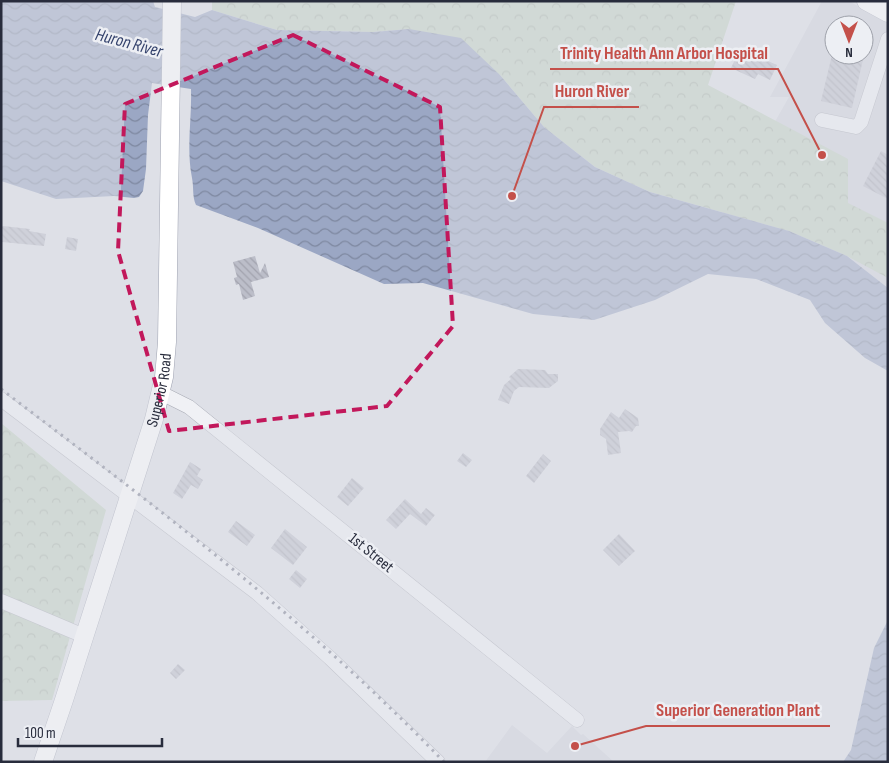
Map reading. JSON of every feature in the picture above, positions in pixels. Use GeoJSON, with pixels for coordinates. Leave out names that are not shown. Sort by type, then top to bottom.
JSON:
{"type":"FeatureCollection","features":[{"type":"Feature","properties":{"kind":"main road"},"geometry":{"type":"LineString","coordinates":[[866,1],[888,14]]}},
{"type":"Feature","properties":{"kind":"main road","name":"Superior Road"},"geometry":{"type":"LineString","coordinates":[[43,762],[148,438],[164,377],[167,342],[172,2]]}},
{"type":"Feature","properties":{"kind":"street"},"geometry":{"type":"LineString","coordinates":[[822,120],[856,127],[861,122],[888,39]]}},
{"type":"Feature","properties":{"kind":"street","name":"1st Street"},"geometry":{"type":"LineString","coordinates":[[161,393],[189,407],[577,720]]}},
{"type":"Feature","properties":{"kind":"street"},"geometry":{"type":"LineString","coordinates":[[1,399],[257,594],[330,658],[438,762]]}},
{"type":"Feature","properties":{"kind":"street"},"geometry":{"type":"LineString","coordinates":[[1,601],[84,636]]}},
{"type":"Feature","properties":{"kind":"highlighted area"},"geometry":{"type":"Polygon","coordinates":[[[293,35],[440,107],[453,326],[387,406],[169,431],[118,251],[125,104],[293,35]]]}},
{"type":"Feature","properties":{"kind":"shaded area"},"geometry":{"type":"Polygon","coordinates":[[[822,1],[849,1],[873,15],[824,15],[824,65],[874,65],[874,16],[888,24],[888,288],[847,256],[789,231],[723,213],[789,97],[770,97],[822,1]]]}},
{"type":"Feature","properties":{"kind":"shaded area"},"geometry":{"type":"Polygon","coordinates":[[[512,725],[547,753],[572,726],[614,762],[485,762],[512,725]]]}},
{"type":"Feature","properties":{"kind":"green space"},"geometry":{"type":"Polygon","coordinates":[[[212,1],[736,1],[708,85],[848,159],[848,203],[888,223],[888,278],[847,256],[789,231],[650,192],[595,167],[544,127],[500,75],[409,29],[373,32],[277,30],[212,10],[212,1]]]}},
{"type":"Feature","properties":{"kind":"green space"},"geometry":{"type":"Polygon","coordinates":[[[1,423],[106,510],[52,700],[1,701],[1,423]]]}},
{"type":"Feature","properties":{"kind":"water"},"geometry":{"type":"Polygon","coordinates":[[[1,1],[153,1],[155,7],[195,17],[212,10],[277,30],[373,32],[409,29],[461,38],[500,75],[544,127],[595,167],[650,192],[789,231],[847,256],[888,288],[888,371],[865,358],[825,323],[810,300],[756,279],[708,274],[655,300],[594,320],[533,314],[423,283],[384,284],[258,228],[196,205],[189,155],[191,89],[152,83],[148,115],[146,169],[143,191],[139,197],[114,196],[56,199],[1,181],[1,1]]]}},
{"type":"Feature","properties":{"kind":"water"},"geometry":{"type":"Polygon","coordinates":[[[888,620],[888,762],[843,762],[851,750],[874,648],[888,620]]]}},
{"type":"Feature","properties":{"kind":"building"},"geometry":{"type":"Polygon","coordinates":[[[740,49],[777,65],[770,80],[758,74],[755,79],[731,68],[740,49]]]}},
{"type":"Feature","properties":{"kind":"building"},"geometry":{"type":"Polygon","coordinates":[[[830,65],[862,65],[852,108],[821,101],[830,65]]]}},
{"type":"Feature","properties":{"kind":"building"},"geometry":{"type":"Polygon","coordinates":[[[881,151],[888,155],[888,199],[863,186],[881,151]]]}},
{"type":"Feature","properties":{"kind":"building"},"geometry":{"type":"Polygon","coordinates":[[[1,227],[30,229],[29,231],[46,234],[44,246],[2,242],[1,227]]]}},
{"type":"Feature","properties":{"kind":"building"},"geometry":{"type":"Polygon","coordinates":[[[67,237],[78,239],[76,251],[65,249],[67,237]]]}},
{"type":"Feature","properties":{"kind":"building"},"geometry":{"type":"Polygon","coordinates":[[[255,256],[260,273],[265,263],[269,277],[251,282],[255,296],[243,300],[239,284],[236,285],[234,278],[237,277],[233,262],[255,256]]]}},
{"type":"Feature","properties":{"kind":"building"},"geometry":{"type":"Polygon","coordinates":[[[518,369],[545,370],[548,374],[558,374],[558,381],[549,388],[519,387],[514,391],[509,404],[498,400],[504,385],[511,379],[509,377],[518,369]]]}},
{"type":"Feature","properties":{"kind":"building"},"geometry":{"type":"Polygon","coordinates":[[[625,409],[638,418],[639,426],[636,426],[632,432],[618,432],[621,453],[608,455],[606,439],[600,435],[600,429],[611,412],[619,418],[625,409]]]}},
{"type":"Feature","properties":{"kind":"building"},"geometry":{"type":"Polygon","coordinates":[[[463,453],[472,460],[466,467],[457,461],[463,453]]]}},
{"type":"Feature","properties":{"kind":"building"},"geometry":{"type":"Polygon","coordinates":[[[543,454],[551,461],[534,483],[526,476],[543,454]]]}},
{"type":"Feature","properties":{"kind":"building"},"geometry":{"type":"Polygon","coordinates":[[[190,462],[201,469],[197,476],[203,480],[198,489],[191,485],[182,499],[173,493],[190,462]]]}},
{"type":"Feature","properties":{"kind":"building"},"geometry":{"type":"Polygon","coordinates":[[[352,478],[364,488],[348,506],[337,497],[352,478]]]}},
{"type":"Feature","properties":{"kind":"building"},"geometry":{"type":"Polygon","coordinates":[[[405,499],[421,514],[426,508],[435,515],[426,526],[410,514],[396,529],[386,520],[405,499]]]}},
{"type":"Feature","properties":{"kind":"building"},"geometry":{"type":"Polygon","coordinates":[[[236,521],[255,535],[247,546],[228,532],[236,521]]]}},
{"type":"Feature","properties":{"kind":"building"},"geometry":{"type":"Polygon","coordinates":[[[285,529],[307,547],[293,565],[271,548],[285,529]]]}},
{"type":"Feature","properties":{"kind":"building"},"geometry":{"type":"Polygon","coordinates":[[[619,534],[635,551],[619,566],[603,550],[619,534]]]}},
{"type":"Feature","properties":{"kind":"building"},"geometry":{"type":"Polygon","coordinates":[[[296,570],[307,579],[300,588],[289,579],[296,570]]]}},
{"type":"Feature","properties":{"kind":"building"},"geometry":{"type":"Polygon","coordinates":[[[178,664],[185,670],[176,679],[170,673],[178,664]]]}},
{"type":"Feature","properties":{"kind":"railway"},"geometry":{"type":"LineString","coordinates":[[1,389],[117,477],[285,613],[393,710],[444,762]]}},
{"type":"Feature","properties":{"kind":"place","name":"Trinity Health Ann Arbor Hospital"},"geometry":{"type":"Point","coordinates":[822,155]}},
{"type":"Feature","properties":{"kind":"place","name":"Huron River"},"geometry":{"type":"Point","coordinates":[512,196]}},
{"type":"Feature","properties":{"kind":"place","name":"Superior Generation Plant"},"geometry":{"type":"Point","coordinates":[575,746]}}]}
